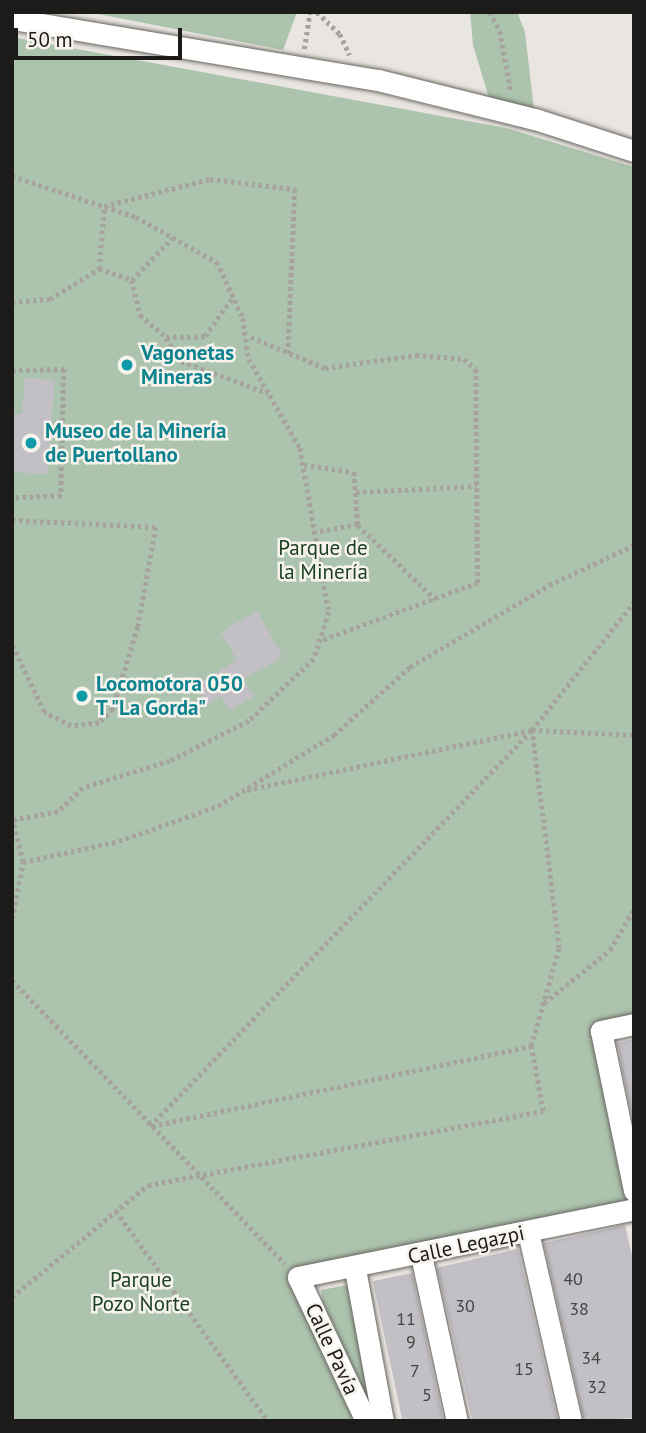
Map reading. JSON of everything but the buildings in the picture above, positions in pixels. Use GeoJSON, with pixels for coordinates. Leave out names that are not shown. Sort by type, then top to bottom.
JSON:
{"type":"FeatureCollection","features":[{"type":"Feature","properties":{"kind":"street"},"geometry":{"type":"LineString","coordinates":[[12,19],[362,78],[515,114],[634,151]]}},
{"type":"Feature","properties":{"kind":"street"},"geometry":{"type":"LineString","coordinates":[[634,1024],[601,1031],[634,1191]]}},
{"type":"Feature","properties":{"kind":"street","name":"Calle Legazpi"},"geometry":{"type":"LineString","coordinates":[[298,1277],[355,1269],[634,1209]]}},
{"type":"Feature","properties":{"kind":"street"},"geometry":{"type":"LineString","coordinates":[[528,1232],[571,1421]]}},
{"type":"Feature","properties":{"kind":"street"},"geometry":{"type":"LineString","coordinates":[[422,1255],[457,1421]]}},
{"type":"Feature","properties":{"kind":"street","name":"Calle Pavía"},"geometry":{"type":"LineString","coordinates":[[355,1269],[383,1421]]}},
{"type":"Feature","properties":{"kind":"street","name":"Calle Pavía"},"geometry":{"type":"LineString","coordinates":[[298,1277],[366,1421]]}},
{"type":"Feature","properties":{"kind":"path"},"geometry":{"type":"LineString","coordinates":[[300,69],[310,12]]}},
{"type":"Feature","properties":{"kind":"path"},"geometry":{"type":"LineString","coordinates":[[317,12],[340,34],[362,78]]}},
{"type":"Feature","properties":{"kind":"path"},"geometry":{"type":"LineString","coordinates":[[490,12],[500,31],[515,114]]}},
{"type":"Feature","properties":{"kind":"path"},"geometry":{"type":"LineString","coordinates":[[12,176],[104,206],[217,262],[243,318],[249,359],[303,465],[330,611],[314,659],[249,721],[170,761],[83,788],[58,812],[12,819],[23,862],[12,919]]}},
{"type":"Feature","properties":{"kind":"path"},"geometry":{"type":"LineString","coordinates":[[104,206],[210,179],[295,189],[288,353]]}},
{"type":"Feature","properties":{"kind":"path"},"geometry":{"type":"LineString","coordinates":[[99,269],[104,206]]}},
{"type":"Feature","properties":{"kind":"path"},"geometry":{"type":"LineString","coordinates":[[132,280],[172,238]]}},
{"type":"Feature","properties":{"kind":"path"},"geometry":{"type":"LineString","coordinates":[[12,302],[50,299],[99,269],[132,280]]}},
{"type":"Feature","properties":{"kind":"path"},"geometry":{"type":"LineString","coordinates":[[132,280],[140,315],[166,337],[181,360],[268,393]]}},
{"type":"Feature","properties":{"kind":"path"},"geometry":{"type":"LineString","coordinates":[[166,337],[205,336],[232,297]]}},
{"type":"Feature","properties":{"kind":"path"},"geometry":{"type":"LineString","coordinates":[[251,337],[325,368],[416,355],[464,359],[476,369],[478,583],[320,642]]}},
{"type":"Feature","properties":{"kind":"path"},"geometry":{"type":"LineString","coordinates":[[12,370],[64,369],[61,496],[13,498],[12,507]]}},
{"type":"Feature","properties":{"kind":"path"},"geometry":{"type":"LineString","coordinates":[[303,465],[354,472],[358,525],[435,600]]}},
{"type":"Feature","properties":{"kind":"path"},"geometry":{"type":"LineString","coordinates":[[356,492],[477,486]]}},
{"type":"Feature","properties":{"kind":"path"},"geometry":{"type":"LineString","coordinates":[[12,520],[156,527],[138,627],[113,709],[99,723],[71,726],[44,712],[12,645]]}},
{"type":"Feature","properties":{"kind":"path"},"geometry":{"type":"LineString","coordinates":[[316,532],[358,525]]}},
{"type":"Feature","properties":{"kind":"path"},"geometry":{"type":"LineString","coordinates":[[23,862],[119,841],[218,806],[334,735],[410,667],[549,585],[634,545]]}},
{"type":"Feature","properties":{"kind":"path"},"geometry":{"type":"LineString","coordinates":[[150,1126],[531,730],[634,602]]}},
{"type":"Feature","properties":{"kind":"path"},"geometry":{"type":"LineString","coordinates":[[243,791],[531,730],[634,735]]}},
{"type":"Feature","properties":{"kind":"path"},"geometry":{"type":"LineString","coordinates":[[12,1297],[148,1185],[543,1111],[531,1046],[559,948],[531,730]]}},
{"type":"Feature","properties":{"kind":"path"},"geometry":{"type":"LineString","coordinates":[[543,1004],[610,950],[634,909]]}},
{"type":"Feature","properties":{"kind":"path"},"geometry":{"type":"LineString","coordinates":[[12,980],[298,1277]]}},
{"type":"Feature","properties":{"kind":"path"},"geometry":{"type":"LineString","coordinates":[[150,1126],[531,1046]]}},
{"type":"Feature","properties":{"kind":"path"},"geometry":{"type":"LineString","coordinates":[[116,1211],[268,1421]]}},
{"type":"Feature","properties":{"kind":"green space"},"geometry":{"type":"Polygon","coordinates":[[[88,12],[297,12],[283,50],[88,12]]]}},
{"type":"Feature","properties":{"kind":"green space"},"geometry":{"type":"Polygon","coordinates":[[[470,12],[517,12],[525,32],[535,119],[492,108],[473,45],[470,12]]]}},
{"type":"Feature","properties":{"kind":"green space","name":"Parque de la Minería"},"geometry":{"type":"Polygon","coordinates":[[[12,37],[506,128],[634,167],[634,1022],[601,1031],[634,1209],[299,1277],[366,1421],[12,1421],[12,37]]]}},
{"type":"Feature","properties":{"kind":"green space"},"geometry":{"type":"Polygon","coordinates":[[[347,1285],[380,1421],[374,1421],[323,1302],[321,1290],[347,1285]]]}},
{"type":"Feature","properties":{"kind":"place","name":"Vagonetas Mineras"},"geometry":{"type":"Point","coordinates":[127,365]}},
{"type":"Feature","properties":{"kind":"place","name":"Museo de la Minería de Puertollano"},"geometry":{"type":"Point","coordinates":[31,443]}},
{"type":"Feature","properties":{"kind":"place","name":"Locomotora 050 T \"La Gorda\""},"geometry":{"type":"Point","coordinates":[82,696]}},
{"type":"Feature","properties":{"kind":"park label","name":"Parque Pozo Norte"},"geometry":{"type":"Point","coordinates":[141,1292]}}]}
